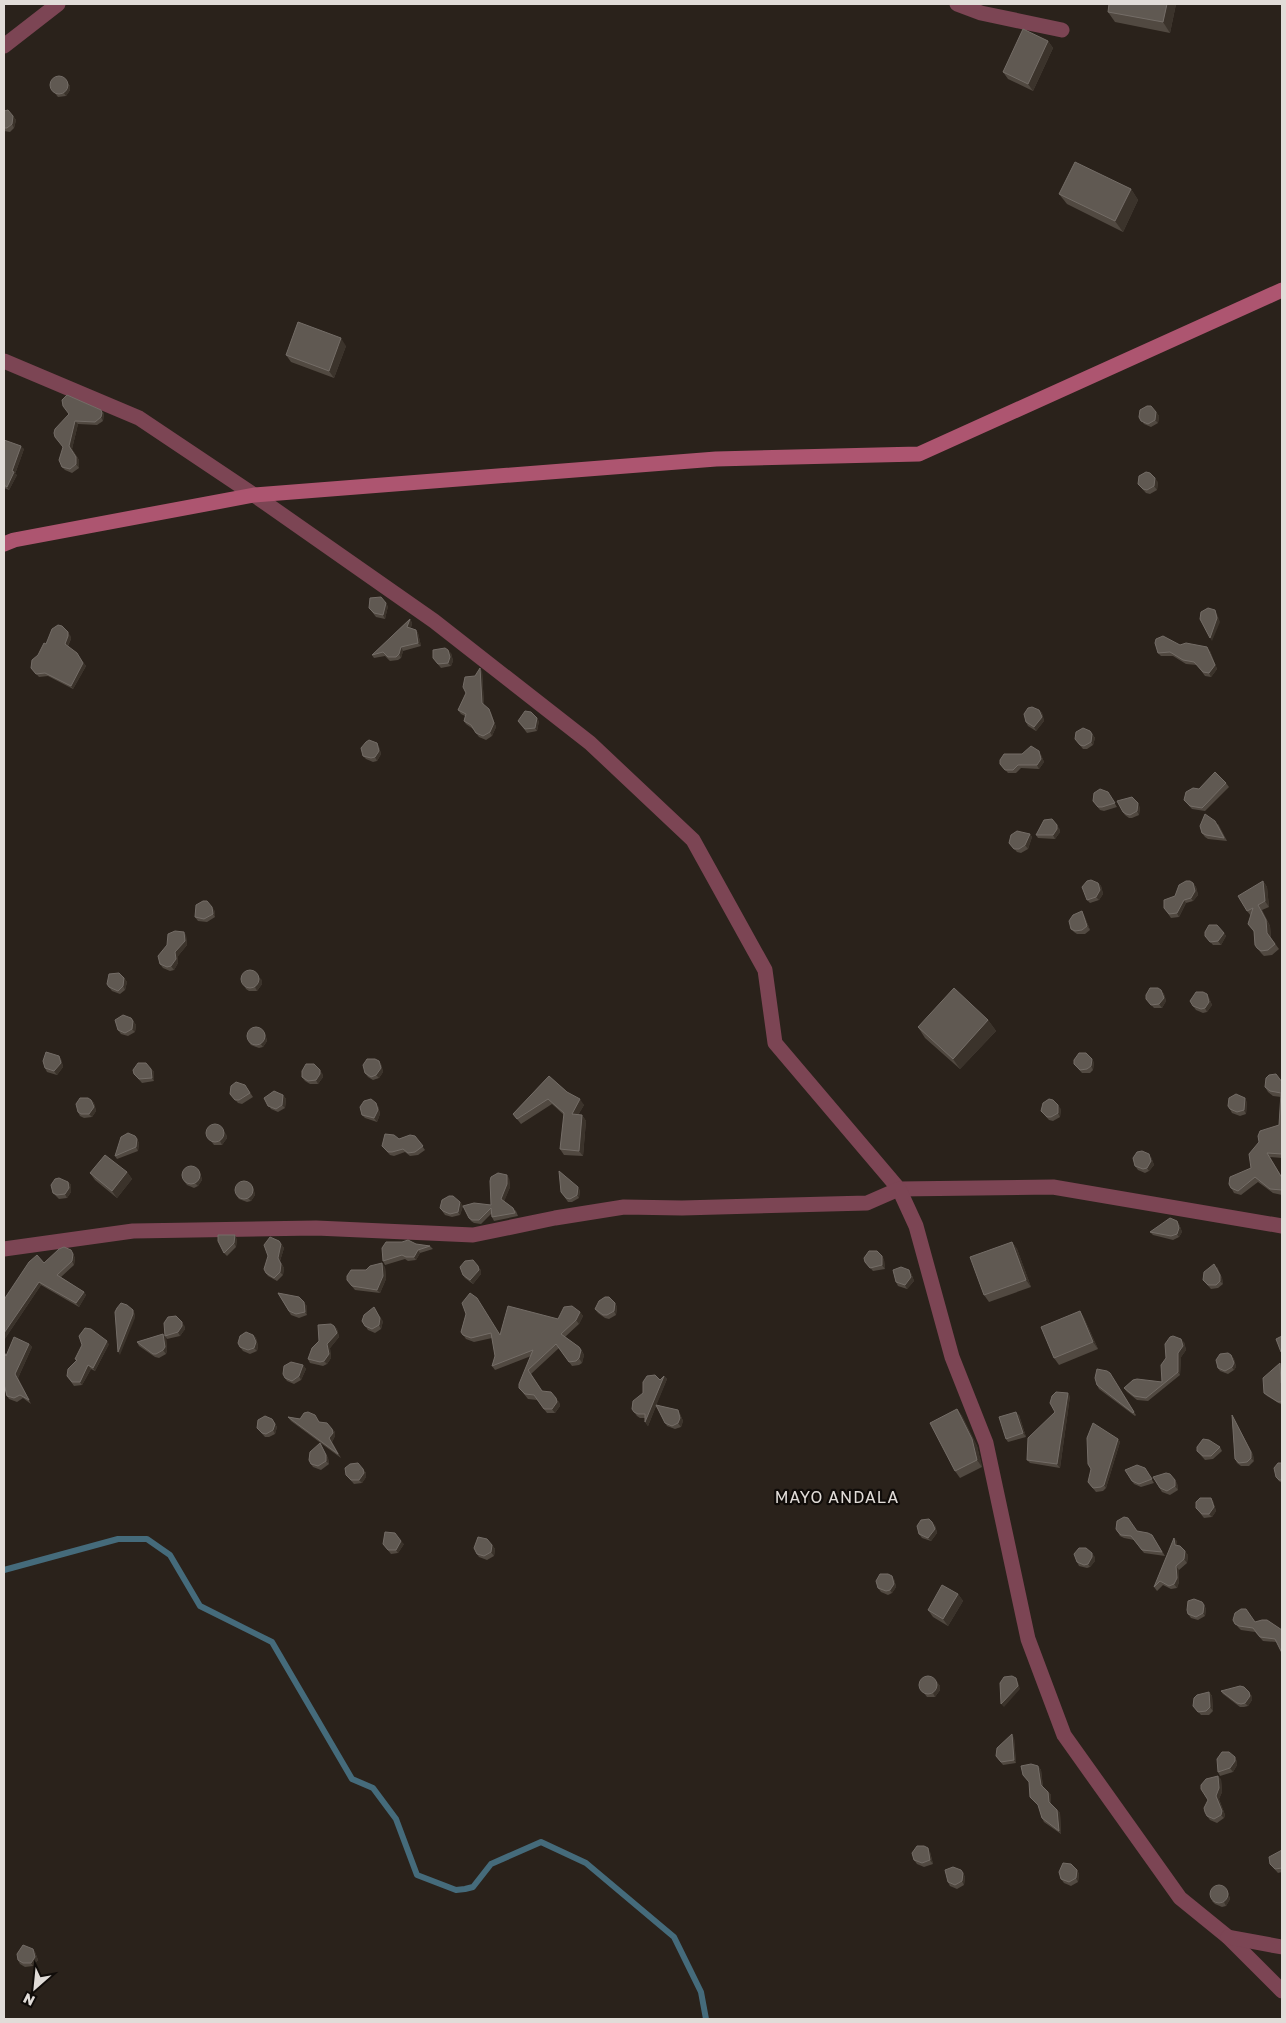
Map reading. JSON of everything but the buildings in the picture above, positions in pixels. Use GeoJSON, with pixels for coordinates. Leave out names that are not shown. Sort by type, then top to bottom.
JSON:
{"type":"FeatureCollection","features":[{"type":"Feature","properties":{"kind":"street"},"geometry":{"type":"LineString","coordinates":[[4,46],[58,4]]}},
{"type":"Feature","properties":{"kind":"street"},"geometry":{"type":"LineString","coordinates":[[957,4],[981,13],[1062,30]]}},
{"type":"Feature","properties":{"kind":"street"},"geometry":{"type":"LineString","coordinates":[[4,544],[14,540],[254,495],[716,459],[919,454],[1282,290]]}},
{"type":"Feature","properties":{"kind":"street"},"geometry":{"type":"LineString","coordinates":[[4,361],[138,418],[254,495],[434,621],[582,737],[693,840],[765,970],[775,1043],[899,1189],[916,1226],[952,1357],[986,1443],[1028,1639],[1064,1735],[1180,1898],[1228,1937],[1282,1991]]}},
{"type":"Feature","properties":{"kind":"street"},"geometry":{"type":"LineString","coordinates":[[4,1249],[133,1231],[316,1228],[473,1235],[555,1218],[624,1207],[682,1208],[868,1203],[899,1189],[1053,1187],[1282,1226]]}},
{"type":"Feature","properties":{"kind":"street"},"geometry":{"type":"LineString","coordinates":[[1228,1937],[1282,1947]]}},
{"type":"Feature","properties":{"kind":"waterway"},"geometry":{"type":"LineString","coordinates":[[4,1570],[118,1539],[147,1539],[170,1555],[200,1606],[272,1642],[352,1779],[373,1788],[396,1819],[417,1875],[456,1890],[473,1887],[491,1864],[541,1842],[586,1863],[674,1937],[701,1992],[706,2019]]}},
{"type":"Feature","properties":{"kind":"district","name":"MAYO ANDALA"},"geometry":{"type":"Point","coordinates":[837,1497]}}]}
